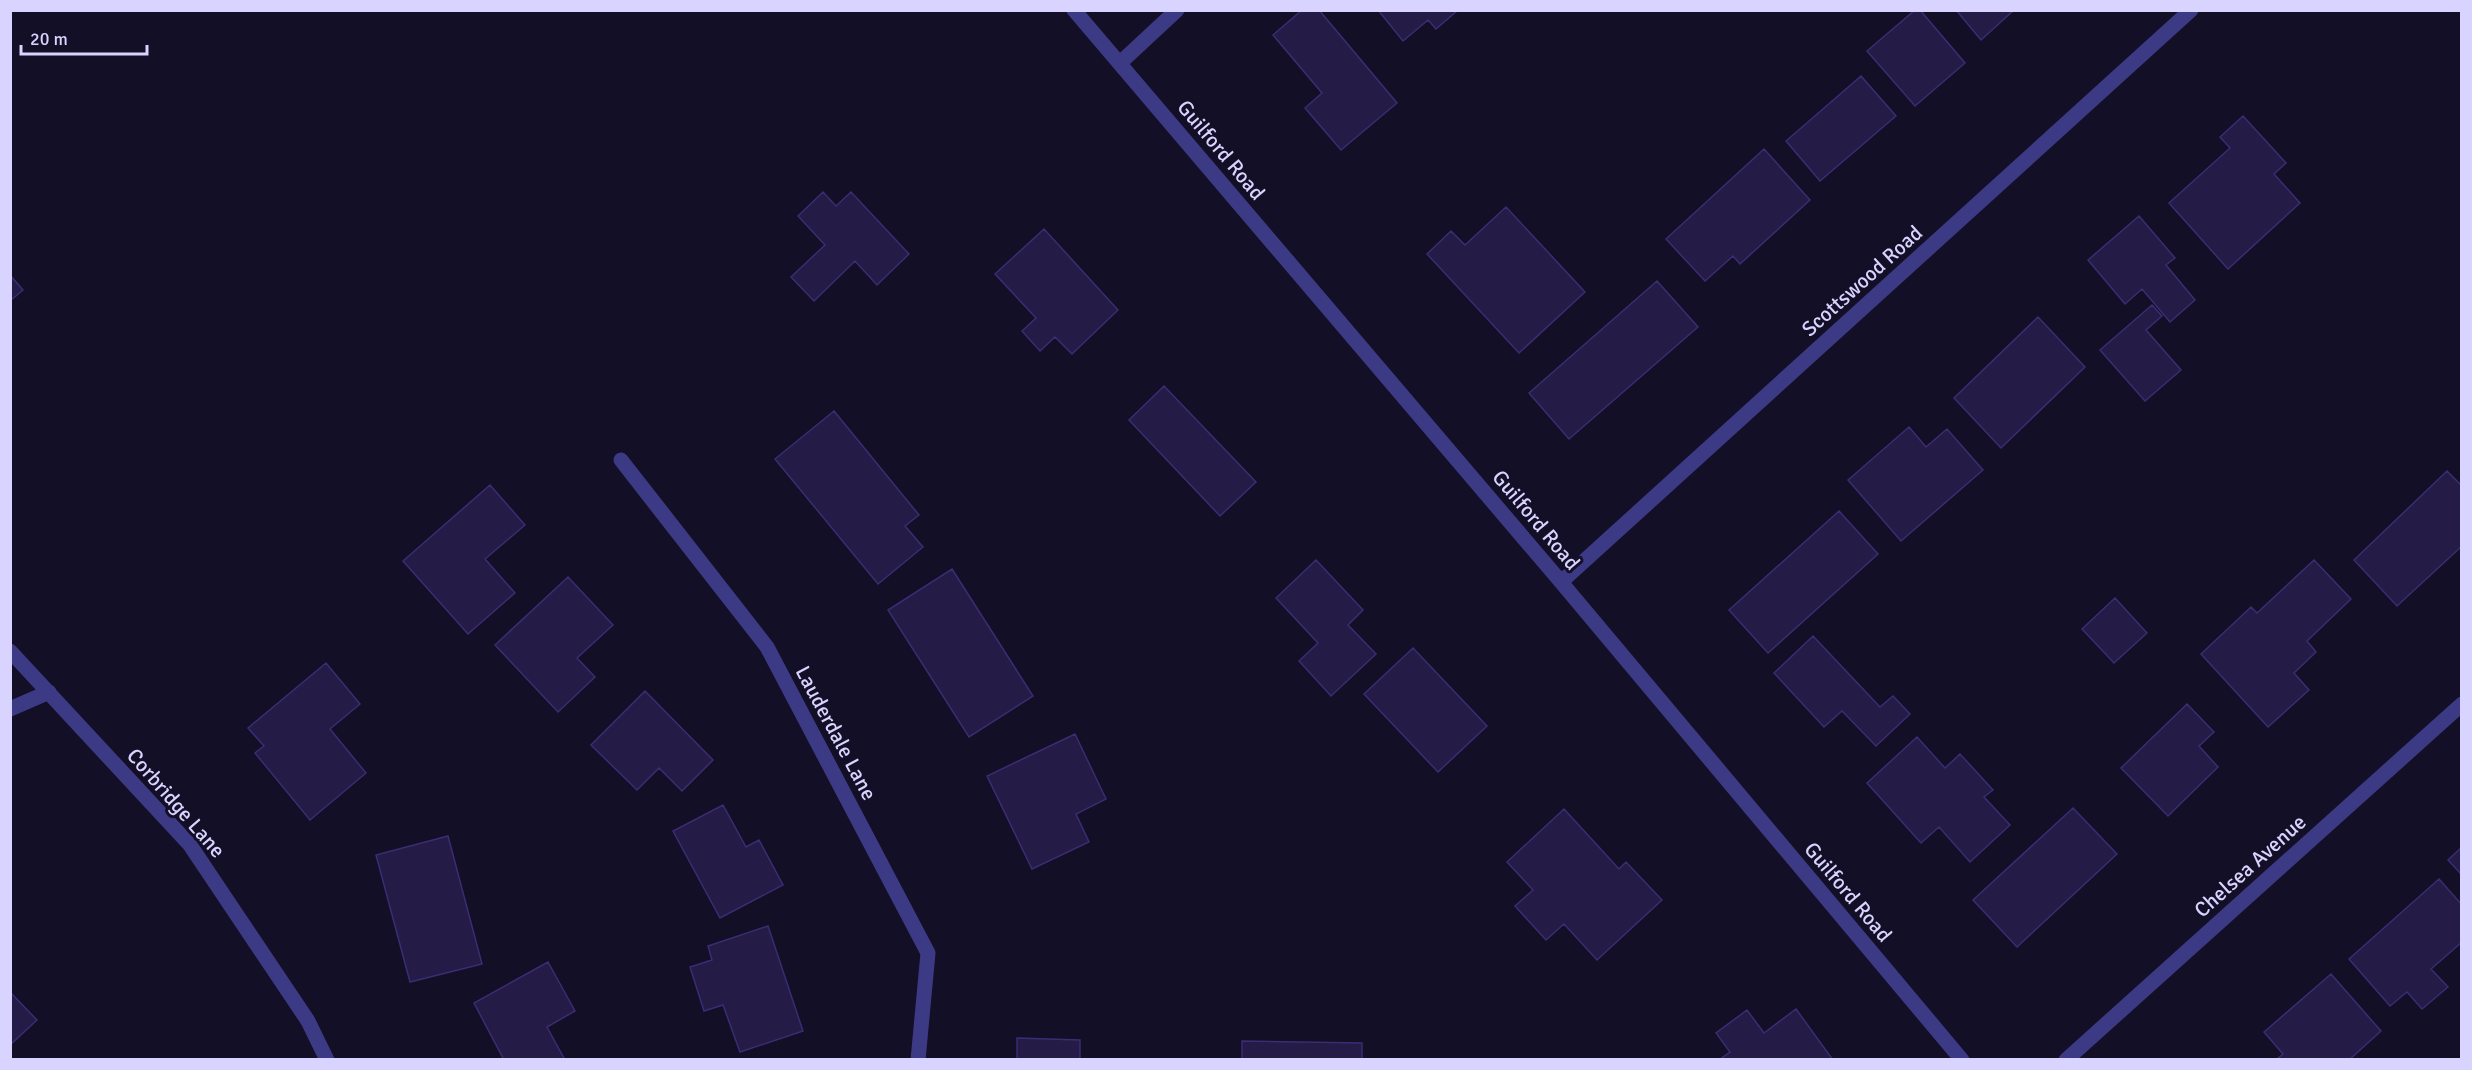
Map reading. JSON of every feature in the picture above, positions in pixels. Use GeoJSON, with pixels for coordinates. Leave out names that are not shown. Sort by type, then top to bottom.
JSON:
{"type":"FeatureCollection","features":[{"type":"Feature","properties":{"kind":"street","name":"Guilford Road"},"geometry":{"type":"LineString","coordinates":[[1074,10],[1561,582],[1962,1059]]}},
{"type":"Feature","properties":{"kind":"street"},"geometry":{"type":"LineString","coordinates":[[1120,63],[1177,10]]}},
{"type":"Feature","properties":{"kind":"street","name":"Scottswood Road"},"geometry":{"type":"LineString","coordinates":[[1561,582],[2191,10]]}},
{"type":"Feature","properties":{"kind":"street","name":"Lauderdale Lane"},"geometry":{"type":"LineString","coordinates":[[621,460],[767,647],[928,953],[918,1059]]}},
{"type":"Feature","properties":{"kind":"street","name":"Corbridge Lane"},"geometry":{"type":"LineString","coordinates":[[10,651],[190,845],[308,1021],[327,1059]]}},
{"type":"Feature","properties":{"kind":"street"},"geometry":{"type":"LineString","coordinates":[[10,709],[49,692]]}},
{"type":"Feature","properties":{"kind":"street","name":"Chelsea Avenue"},"geometry":{"type":"LineString","coordinates":[[2066,1059],[2462,704]]}},
{"type":"Feature","properties":{"kind":"building"},"geometry":{"type":"Polygon","coordinates":[[[1302,10],[1319,10],[1397,103],[1341,150],[1305,108],[1322,93],[1273,35],[1302,10]]]}},
{"type":"Feature","properties":{"kind":"building"},"geometry":{"type":"Polygon","coordinates":[[[1378,10],[1458,10],[1436,29],[1428,20],[1403,41],[1378,10]]]}},
{"type":"Feature","properties":{"kind":"building"},"geometry":{"type":"Polygon","coordinates":[[[1915,10],[1920,10],[1965,63],[1915,106],[1867,51],[1915,10]]]}},
{"type":"Feature","properties":{"kind":"building"},"geometry":{"type":"Polygon","coordinates":[[[1956,10],[2014,10],[1981,40],[1956,10]]]}},
{"type":"Feature","properties":{"kind":"building"},"geometry":{"type":"Polygon","coordinates":[[[1861,76],[1896,116],[1820,181],[1786,141],[1861,76]]]}},
{"type":"Feature","properties":{"kind":"building"},"geometry":{"type":"Polygon","coordinates":[[[2243,116],[2286,163],[2274,174],[2300,203],[2228,269],[2169,203],[2230,148],[2220,137],[2243,116]]]}},
{"type":"Feature","properties":{"kind":"building"},"geometry":{"type":"Polygon","coordinates":[[[1764,149],[1810,200],[1740,264],[1733,256],[1705,281],[1666,239],[1764,149]]]}},
{"type":"Feature","properties":{"kind":"building"},"geometry":{"type":"Polygon","coordinates":[[[823,192],[836,206],[851,192],[909,254],[877,285],[855,261],[814,301],[791,277],[825,245],[798,216],[823,192]]]}},
{"type":"Feature","properties":{"kind":"building"},"geometry":{"type":"Polygon","coordinates":[[[1506,207],[1585,292],[1519,353],[1427,254],[1451,231],[1465,245],[1506,207]]]}},
{"type":"Feature","properties":{"kind":"building"},"geometry":{"type":"Polygon","coordinates":[[[2139,216],[2175,258],[2166,265],[2195,300],[2170,322],[2142,289],[2125,304],[2088,260],[2139,216]]]}},
{"type":"Feature","properties":{"kind":"building"},"geometry":{"type":"Polygon","coordinates":[[[1044,229],[1118,310],[1072,354],[1055,337],[1040,351],[1022,331],[1036,318],[995,274],[1044,229]]]}},
{"type":"Feature","properties":{"kind":"building"},"geometry":{"type":"Polygon","coordinates":[[[10,275],[23,290],[10,301],[10,275]]]}},
{"type":"Feature","properties":{"kind":"building"},"geometry":{"type":"Polygon","coordinates":[[[1657,281],[1698,327],[1569,439],[1529,393],[1657,281]]]}},
{"type":"Feature","properties":{"kind":"building"},"geometry":{"type":"Polygon","coordinates":[[[2152,305],[2162,316],[2146,330],[2181,370],[2145,401],[2100,350],[2152,305]]]}},
{"type":"Feature","properties":{"kind":"building"},"geometry":{"type":"Polygon","coordinates":[[[2038,317],[2085,367],[2001,448],[1954,398],[2038,317]]]}},
{"type":"Feature","properties":{"kind":"building"},"geometry":{"type":"Polygon","coordinates":[[[1164,386],[1256,482],[1220,516],[1129,420],[1164,386]]]}},
{"type":"Feature","properties":{"kind":"building"},"geometry":{"type":"Polygon","coordinates":[[[834,411],[919,515],[905,526],[923,547],[878,584],[775,459],[834,411]]]}},
{"type":"Feature","properties":{"kind":"building"},"geometry":{"type":"Polygon","coordinates":[[[1909,427],[1926,447],[1947,429],[1983,470],[1901,541],[1848,480],[1909,427]]]}},
{"type":"Feature","properties":{"kind":"building"},"geometry":{"type":"Polygon","coordinates":[[[2447,471],[2462,486],[2462,546],[2397,606],[2354,560],[2447,471]]]}},
{"type":"Feature","properties":{"kind":"building"},"geometry":{"type":"Polygon","coordinates":[[[490,485],[525,525],[485,559],[515,593],[468,634],[403,561],[490,485]]]}},
{"type":"Feature","properties":{"kind":"building"},"geometry":{"type":"Polygon","coordinates":[[[1839,511],[1878,554],[1768,653],[1729,610],[1839,511]]]}},
{"type":"Feature","properties":{"kind":"building"},"geometry":{"type":"Polygon","coordinates":[[[1316,560],[1363,610],[1348,625],[1376,654],[1331,696],[1299,661],[1318,643],[1276,598],[1316,560]]]}},
{"type":"Feature","properties":{"kind":"building"},"geometry":{"type":"Polygon","coordinates":[[[2314,560],[2351,599],[2307,641],[2316,652],[2294,673],[2309,690],[2268,727],[2201,654],[2251,607],[2257,613],[2314,560]]]}},
{"type":"Feature","properties":{"kind":"building"},"geometry":{"type":"Polygon","coordinates":[[[952,569],[1033,696],[969,737],[888,610],[952,569]]]}},
{"type":"Feature","properties":{"kind":"building"},"geometry":{"type":"Polygon","coordinates":[[[568,577],[613,625],[577,658],[595,677],[558,712],[495,645],[568,577]]]}},
{"type":"Feature","properties":{"kind":"building"},"geometry":{"type":"Polygon","coordinates":[[[2115,598],[2147,633],[2114,663],[2082,629],[2115,598]]]}},
{"type":"Feature","properties":{"kind":"building"},"geometry":{"type":"Polygon","coordinates":[[[1813,636],[1880,707],[1893,696],[1910,714],[1876,746],[1842,711],[1824,727],[1774,673],[1813,636]]]}},
{"type":"Feature","properties":{"kind":"building"},"geometry":{"type":"Polygon","coordinates":[[[1413,648],[1487,726],[1438,772],[1364,694],[1413,648]]]}},
{"type":"Feature","properties":{"kind":"building"},"geometry":{"type":"Polygon","coordinates":[[[326,663],[360,704],[330,729],[366,773],[310,820],[255,753],[264,746],[248,728],[326,663]]]}},
{"type":"Feature","properties":{"kind":"building"},"geometry":{"type":"Polygon","coordinates":[[[645,691],[713,760],[682,791],[659,768],[637,790],[591,745],[645,691]]]}},
{"type":"Feature","properties":{"kind":"building"},"geometry":{"type":"Polygon","coordinates":[[[2187,704],[2214,732],[2199,746],[2218,767],[2168,816],[2121,768],[2187,704]]]}},
{"type":"Feature","properties":{"kind":"building"},"geometry":{"type":"Polygon","coordinates":[[[1075,734],[1106,799],[1076,814],[1089,842],[1032,869],[987,776],[1075,734]]]}},
{"type":"Feature","properties":{"kind":"building"},"geometry":{"type":"Polygon","coordinates":[[[1917,737],[1945,768],[1960,754],[1993,790],[1984,797],[2010,825],[1970,862],[1939,827],[1921,843],[1867,783],[1917,737]]]}},
{"type":"Feature","properties":{"kind":"building"},"geometry":{"type":"Polygon","coordinates":[[[723,805],[746,847],[759,840],[783,885],[720,918],[673,831],[723,805]]]}},
{"type":"Feature","properties":{"kind":"building"},"geometry":{"type":"Polygon","coordinates":[[[2073,808],[2117,854],[2017,947],[1973,900],[2073,808]]]}},
{"type":"Feature","properties":{"kind":"building"},"geometry":{"type":"Polygon","coordinates":[[[1564,809],[1619,869],[1626,862],[1662,900],[1597,960],[1564,924],[1546,940],[1515,906],[1533,890],[1507,862],[1564,809]]]}},
{"type":"Feature","properties":{"kind":"building"},"geometry":{"type":"Polygon","coordinates":[[[448,836],[482,964],[410,982],[376,855],[448,836]]]}},
{"type":"Feature","properties":{"kind":"building"},"geometry":{"type":"Polygon","coordinates":[[[2462,847],[2462,875],[2448,860],[2462,847]]]}},
{"type":"Feature","properties":{"kind":"building"},"geometry":{"type":"Polygon","coordinates":[[[2439,879],[2462,905],[2462,942],[2431,969],[2448,987],[2422,1009],[2407,992],[2390,1006],[2349,959],[2439,879]]]}},
{"type":"Feature","properties":{"kind":"building"},"geometry":{"type":"Polygon","coordinates":[[[768,926],[803,1031],[740,1052],[723,1005],[704,1011],[690,967],[712,960],[708,946],[768,926]]]}},
{"type":"Feature","properties":{"kind":"building"},"geometry":{"type":"Polygon","coordinates":[[[548,962],[575,1011],[547,1027],[565,1060],[504,1060],[474,1003],[548,962]]]}},
{"type":"Feature","properties":{"kind":"building"},"geometry":{"type":"Polygon","coordinates":[[[2331,974],[2381,1031],[2349,1060],[2276,1060],[2283,1054],[2264,1032],[2331,974]]]}},
{"type":"Feature","properties":{"kind":"building"},"geometry":{"type":"Polygon","coordinates":[[[10,992],[37,1020],[10,1045],[10,992]]]}},
{"type":"Feature","properties":{"kind":"building"},"geometry":{"type":"Polygon","coordinates":[[[1796,1009],[1833,1060],[1719,1060],[1730,1052],[1716,1033],[1747,1010],[1764,1033],[1796,1009]]]}},
{"type":"Feature","properties":{"kind":"building"},"geometry":{"type":"Polygon","coordinates":[[[1017,1038],[1080,1040],[1080,1060],[1017,1060],[1017,1038]]]}},
{"type":"Feature","properties":{"kind":"building"},"geometry":{"type":"Polygon","coordinates":[[[1242,1041],[1362,1043],[1362,1060],[1242,1060],[1242,1041]]]}}]}
